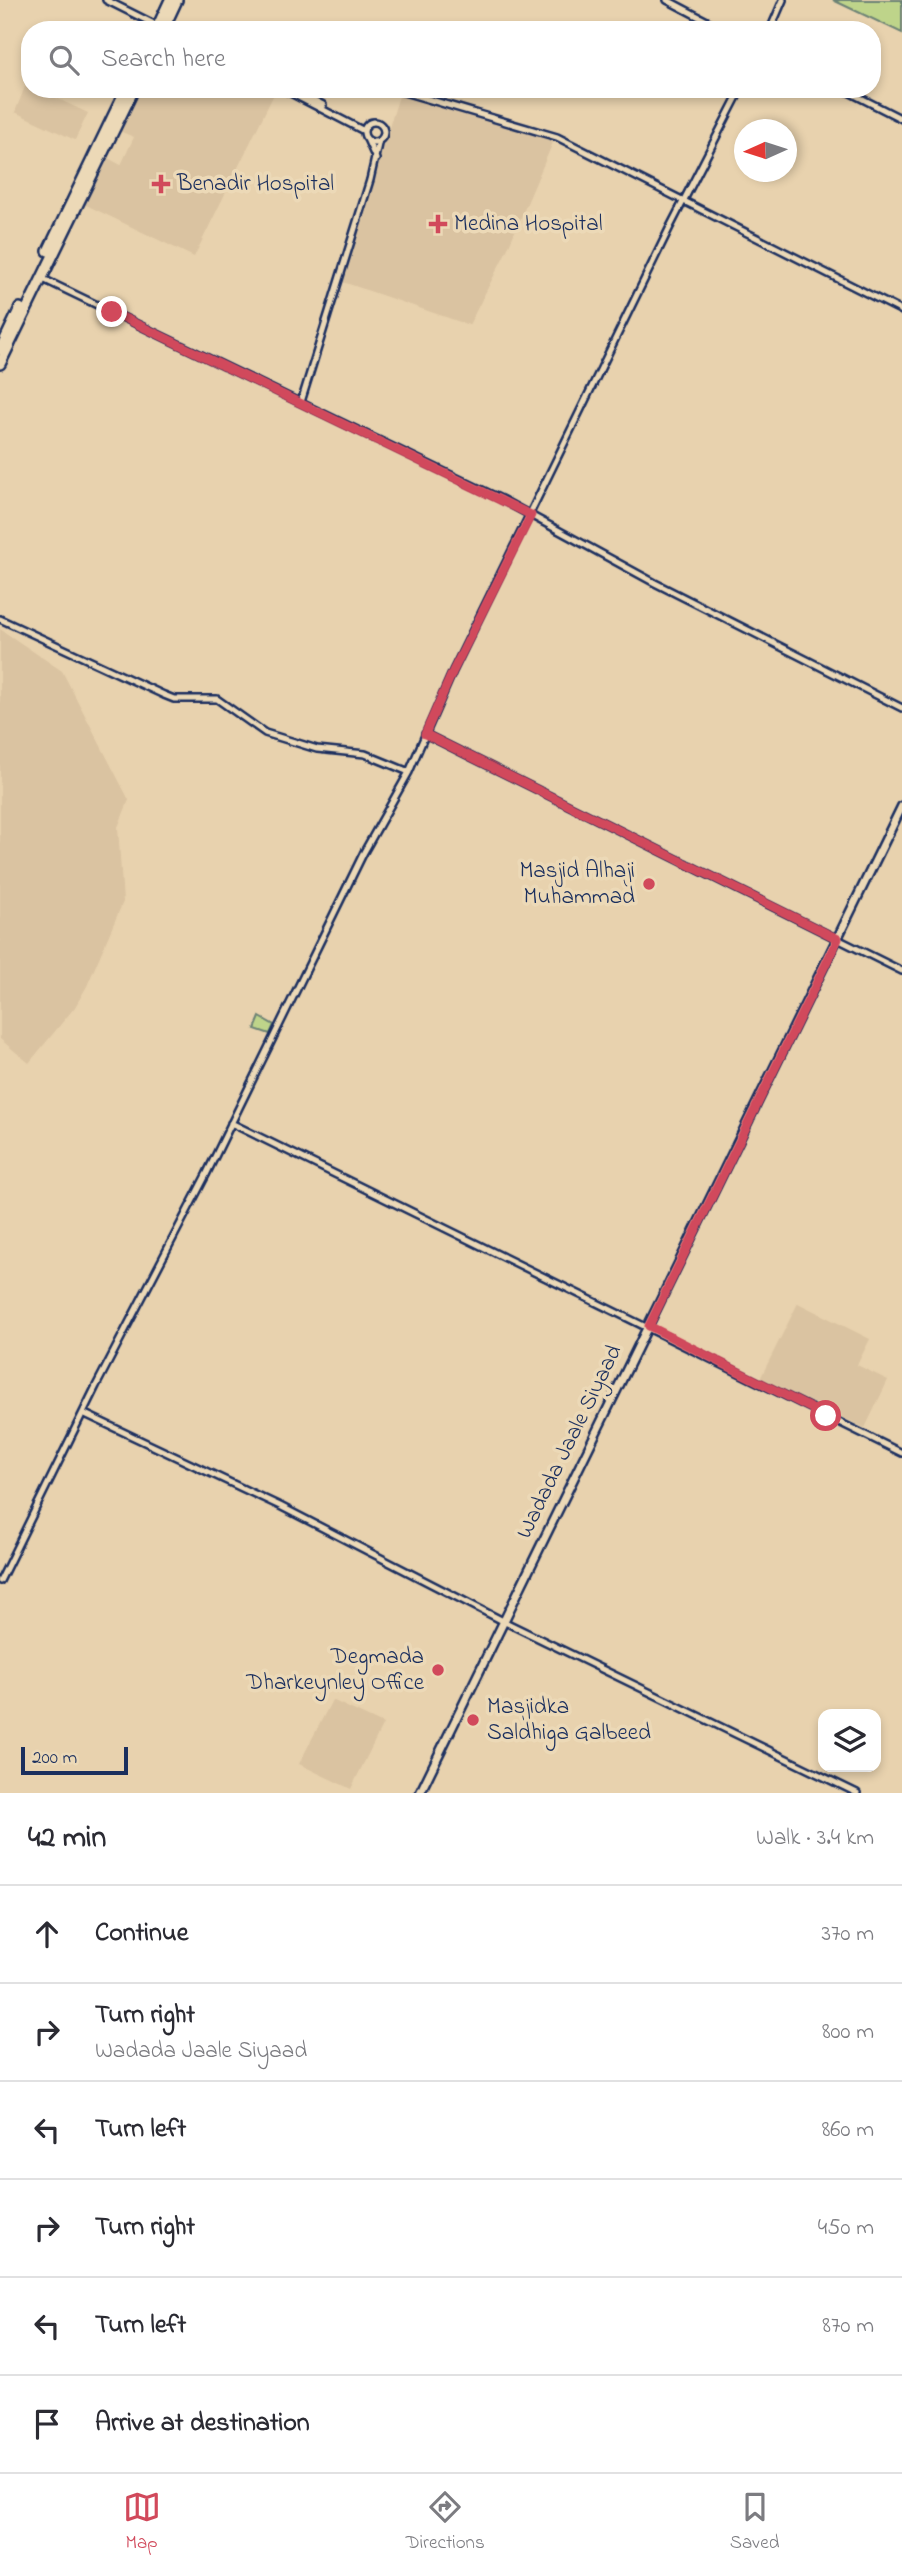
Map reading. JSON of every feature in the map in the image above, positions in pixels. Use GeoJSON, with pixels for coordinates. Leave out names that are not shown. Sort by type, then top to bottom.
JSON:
{"type":"FeatureCollection","features":[{"type":"Feature","properties":{"kind":"highway"},"geometry":{"type":"LineString","coordinates":[[162,21],[170,0]]}},
{"type":"Feature","properties":{"kind":"highway"},"geometry":{"type":"LineString","coordinates":[[164,21],[177,0]]}},
{"type":"Feature","properties":{"kind":"highway"},"geometry":{"type":"LineString","coordinates":[[0,350],[122,98]]}},
{"type":"Feature","properties":{"kind":"highway"},"geometry":{"type":"LineString","coordinates":[[0,364],[130,98]]}},
{"type":"Feature","properties":{"kind":"main road","name":"Wadada Jaale Siyaad"},"geometry":{"type":"LineString","coordinates":[[420,1793],[902,806]]}},
{"type":"Feature","properties":{"kind":"street"},"geometry":{"type":"LineString","coordinates":[[106,0],[146,21]]}},
{"type":"Feature","properties":{"kind":"street"},"geometry":{"type":"LineString","coordinates":[[667,0],[707,21]]}},
{"type":"Feature","properties":{"kind":"street"},"geometry":{"type":"LineString","coordinates":[[773,21],[783,0]]}},
{"type":"Feature","properties":{"kind":"street"},"geometry":{"type":"LineString","coordinates":[[302,98],[366,128]]}},
{"type":"Feature","properties":{"kind":"street"},"geometry":{"type":"LineString","coordinates":[[310,98],[366,128]]}},
{"type":"Feature","properties":{"kind":"street"},"geometry":{"type":"LineString","coordinates":[[425,98],[557,136],[902,311]]}},
{"type":"Feature","properties":{"kind":"street"},"geometry":{"type":"LineString","coordinates":[[0,1581],[364,852],[409,772],[453,671],[683,200],[736,98]]}},
{"type":"Feature","properties":{"kind":"street"},"geometry":{"type":"LineString","coordinates":[[861,98],[902,119]]}},
{"type":"Feature","properties":{"kind":"street"},"geometry":{"type":"LineString","coordinates":[[301,402],[383,133],[381,126],[374,122],[366,128]]}},
{"type":"Feature","properties":{"kind":"street"},"geometry":{"type":"LineString","coordinates":[[366,128],[367,139],[376,159]]}},
{"type":"Feature","properties":{"kind":"street"},"geometry":{"type":"LineString","coordinates":[[367,139],[379,140]]}},
{"type":"Feature","properties":{"kind":"street"},"geometry":{"type":"LineString","coordinates":[[41,278],[531,515],[656,583],[902,708]]}},
{"type":"Feature","properties":{"kind":"street"},"geometry":{"type":"LineString","coordinates":[[0,618],[174,699],[217,699],[265,733],[317,749],[365,754],[409,772]]}},
{"type":"Feature","properties":{"kind":"street"},"geometry":{"type":"LineString","coordinates":[[425,734],[902,971]]}},
{"type":"Feature","properties":{"kind":"street"},"geometry":{"type":"LineString","coordinates":[[231,1123],[649,1326],[902,1453]]}},
{"type":"Feature","properties":{"kind":"street"},"geometry":{"type":"LineString","coordinates":[[83,1413],[280,1506],[505,1622],[858,1793]]}},
{"type":"Feature","properties":{"kind":"shaded area"},"geometry":{"type":"Polygon","coordinates":[[[21,97],[56,98],[88,113],[75,140],[15,112],[21,97]]]}},
{"type":"Feature","properties":{"kind":"shaded area","name":"Benadir Hospital"},"geometry":{"type":"Polygon","coordinates":[[[135,98],[272,98],[194,257],[82,203],[106,157],[121,165],[134,137],[119,131],[135,98]]]}},
{"type":"Feature","properties":{"kind":"shaded area","name":"Medina Hospital"},"geometry":{"type":"Polygon","coordinates":[[[398,98],[416,98],[554,140],[507,250],[469,325],[340,281],[398,98]]]}},
{"type":"Feature","properties":{"kind":"shaded area"},"geometry":{"type":"Polygon","coordinates":[[[0,629],[62,671],[129,800],[118,827],[123,902],[87,986],[75,1007],[29,1063],[0,1039],[0,629]]]}},
{"type":"Feature","properties":{"kind":"shaded area"},"geometry":{"type":"Polygon","coordinates":[[[798,1303],[870,1339],[857,1365],[888,1380],[865,1428],[760,1379],[798,1303]]]}},
{"type":"Feature","properties":{"kind":"shaded area"},"geometry":{"type":"Polygon","coordinates":[[[332,1700],[383,1724],[351,1789],[299,1764],[332,1700]]]}},
{"type":"Feature","properties":{"kind":"green space"},"geometry":{"type":"Polygon","coordinates":[[[833,0],[902,0],[902,33],[833,0]]]}},
{"type":"Feature","properties":{"kind":"green space"},"geometry":{"type":"Polygon","coordinates":[[[260,1017],[274,1025],[270,1034],[255,1029],[260,1017]]]}},
{"type":"Feature","properties":{"kind":"place","name":"Benadir Hospital"},"geometry":{"type":"Point","coordinates":[161,184]}},
{"type":"Feature","properties":{"kind":"place","name":"Medina Hospital"},"geometry":{"type":"Point","coordinates":[438,224]}},
{"type":"Feature","properties":{"kind":"place","name":"Masjid Alhaji Muhammad"},"geometry":{"type":"Point","coordinates":[649,884]}},
{"type":"Feature","properties":{"kind":"place","name":"Degmada Dharkeynley Office"},"geometry":{"type":"Point","coordinates":[438,1670]}},
{"type":"Feature","properties":{"kind":"place","name":"Masjidka Saldhiga Galbeed"},"geometry":{"type":"Point","coordinates":[473,1720]}},
{"type":"Feature","properties":{"kind":"route"},"geometry":{"type":"LineString","coordinates":[[112,312],[531,515],[453,671],[425,734],[838,939],[649,1326],[826,1416]]}}]}
